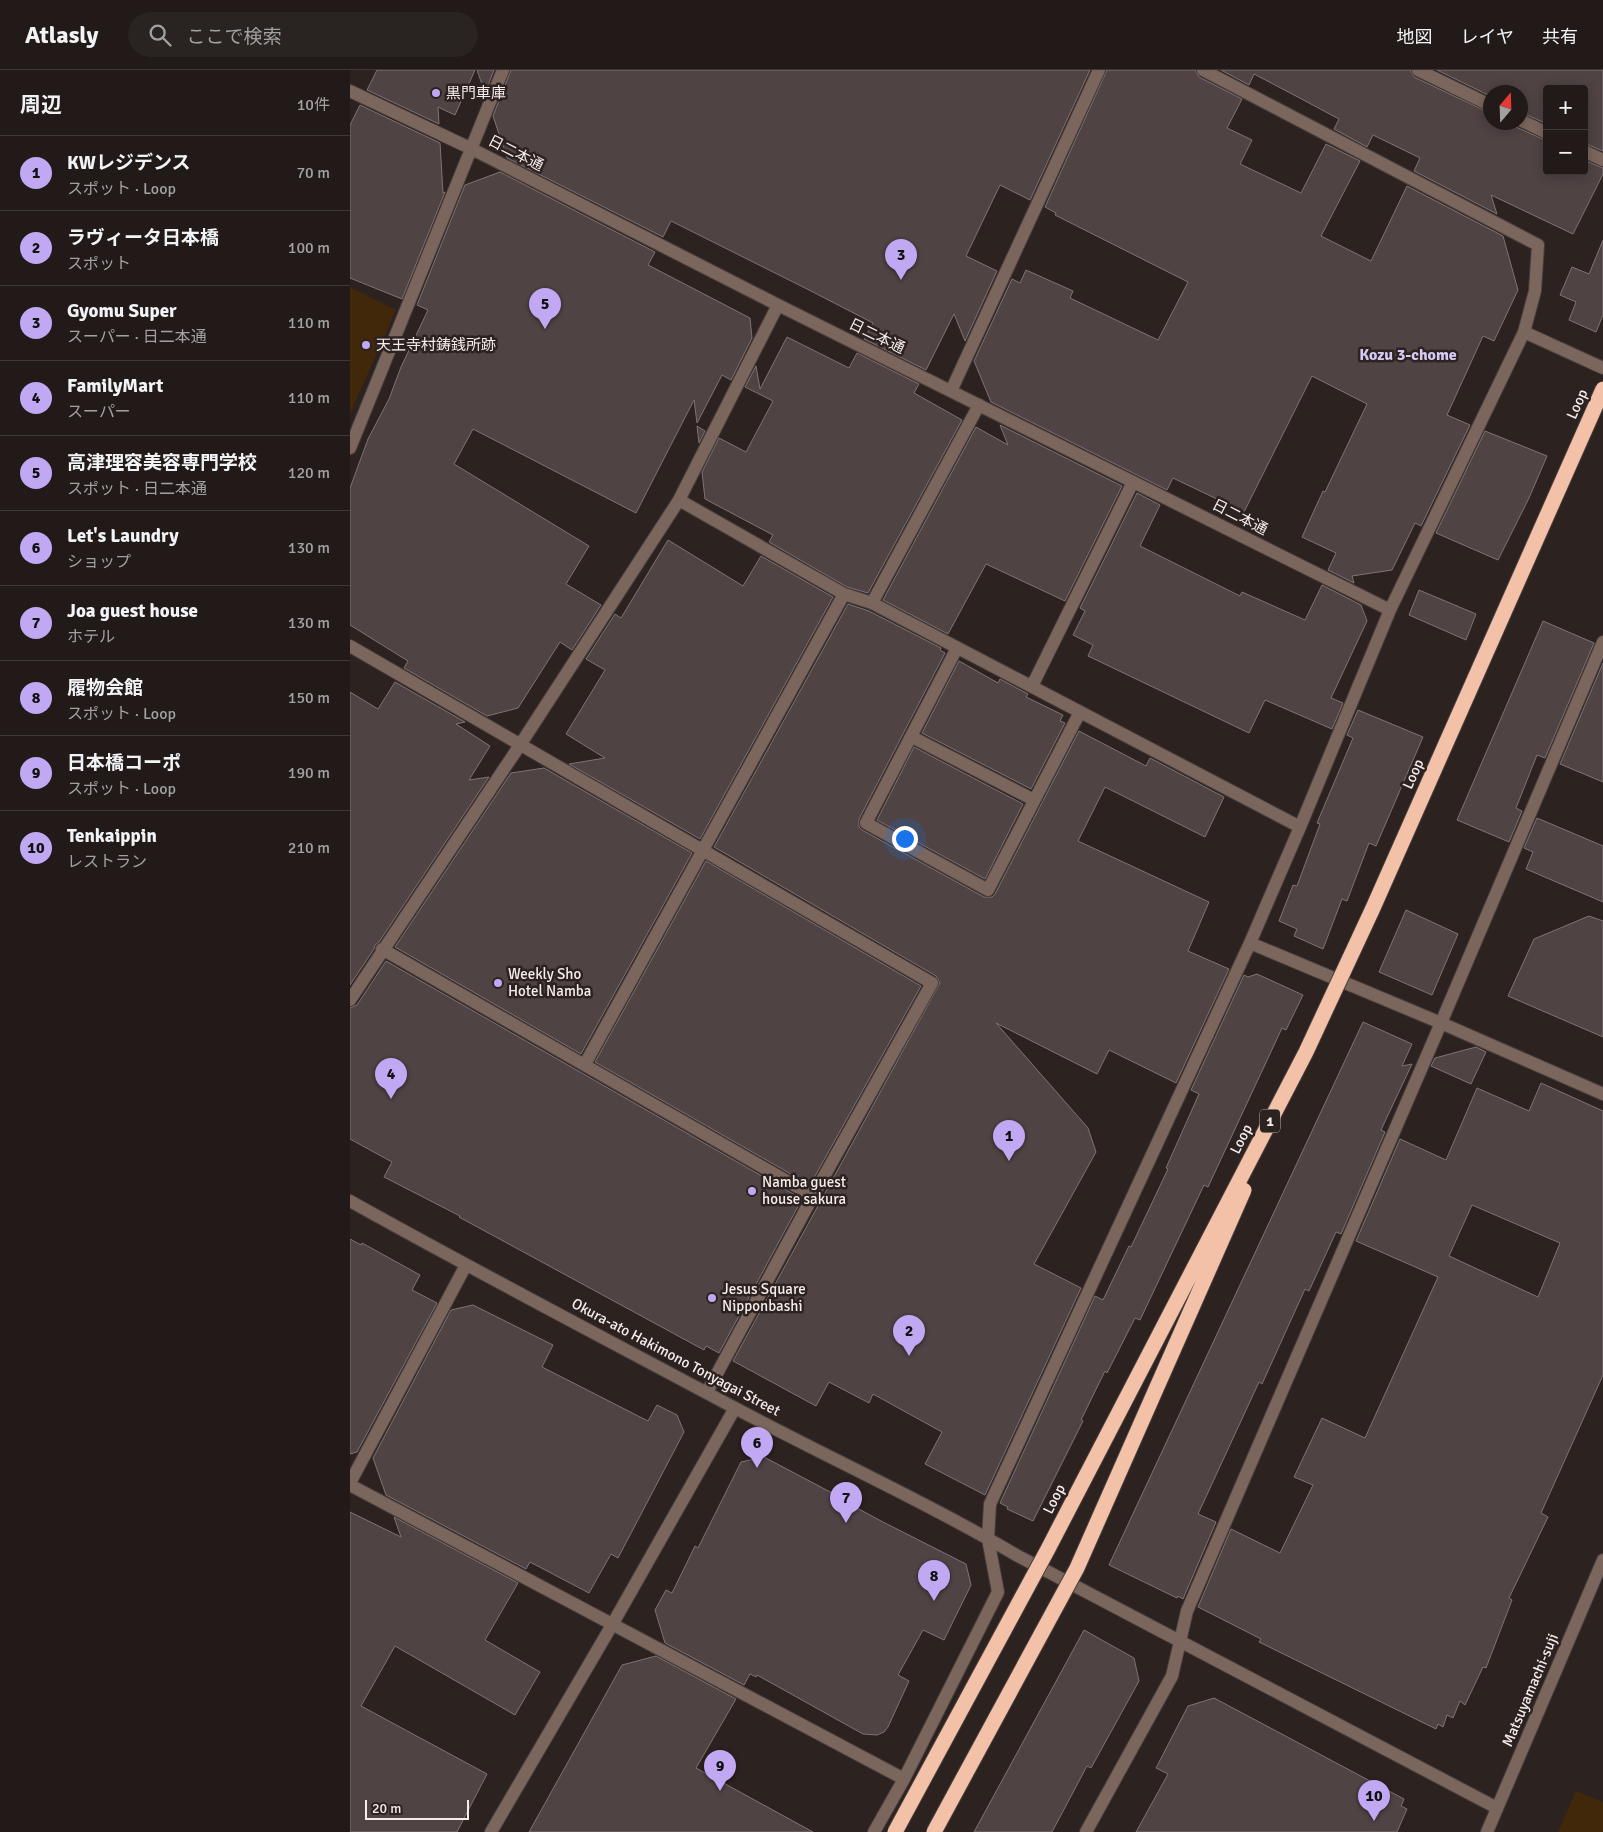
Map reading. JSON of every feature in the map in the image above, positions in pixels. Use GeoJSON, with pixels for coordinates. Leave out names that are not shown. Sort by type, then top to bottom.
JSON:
{"type":"FeatureCollection","features":[{"type":"Feature","properties":{"kind":"highway","name":"Loop"},"geometry":{"type":"LineString","coordinates":[[895,1832],[1048,1549],[1306,1052],[1373,908],[1603,389]]}},
{"type":"Feature","properties":{"kind":"highway"},"geometry":{"type":"LineString","coordinates":[[934,1832],[1076,1568],[1306,1052]]}},
{"type":"Feature","properties":{"kind":"street"},"geometry":{"type":"LineString","coordinates":[[350,448],[503,70]]}},
{"type":"Feature","properties":{"kind":"street"},"geometry":{"type":"LineString","coordinates":[[950,391],[1099,70]]}},
{"type":"Feature","properties":{"kind":"street"},"geometry":{"type":"LineString","coordinates":[[874,1832],[904,1780],[998,1592],[988,1539],[990,1504],[1250,943],[1300,828],[1390,610],[1524,332],[1535,291],[1538,245],[1203,70]]}},
{"type":"Feature","properties":{"kind":"street"},"geometry":{"type":"LineString","coordinates":[[1418,70],[1483,102]]}},
{"type":"Feature","properties":{"kind":"street","name":"日二本通"},"geometry":{"type":"LineString","coordinates":[[350,91],[472,149],[950,391],[1390,610]]}},
{"type":"Feature","properties":{"kind":"street"},"geometry":{"type":"LineString","coordinates":[[1528,124],[1543,131]]}},
{"type":"Feature","properties":{"kind":"street"},"geometry":{"type":"LineString","coordinates":[[1588,153],[1603,160]]}},
{"type":"Feature","properties":{"kind":"street"},"geometry":{"type":"LineString","coordinates":[[350,1000],[520,745],[679,500],[778,304]]}},
{"type":"Feature","properties":{"kind":"street"},"geometry":{"type":"LineString","coordinates":[[1524,332],[1603,368]]}},
{"type":"Feature","properties":{"kind":"street"},"geometry":{"type":"LineString","coordinates":[[872,603],[979,405]]}},
{"type":"Feature","properties":{"kind":"street"},"geometry":{"type":"LineString","coordinates":[[1032,686],[1133,482]]}},
{"type":"Feature","properties":{"kind":"street"},"geometry":{"type":"LineString","coordinates":[[679,500],[844,594],[872,603],[1300,828]]}},
{"type":"Feature","properties":{"kind":"street"},"geometry":{"type":"LineString","coordinates":[[584,1064],[844,594]]}},
{"type":"Feature","properties":{"kind":"street"},"geometry":{"type":"LineString","coordinates":[[1086,1832],[1172,1676],[1187,1611],[1603,642]]}},
{"type":"Feature","properties":{"kind":"street"},"geometry":{"type":"LineString","coordinates":[[350,646],[932,983],[813,1196],[707,1392]]}},
{"type":"Feature","properties":{"kind":"street"},"geometry":{"type":"LineString","coordinates":[[957,648],[866,823],[988,890],[1080,712]]}},
{"type":"Feature","properties":{"kind":"street"},"geometry":{"type":"LineString","coordinates":[[912,737],[1034,800]]}},
{"type":"Feature","properties":{"kind":"street"},"geometry":{"type":"LineString","coordinates":[[1250,943],[1441,1023],[1603,1094]]}},
{"type":"Feature","properties":{"kind":"street"},"geometry":{"type":"LineString","coordinates":[[382,950],[813,1196]]}},
{"type":"Feature","properties":{"kind":"street","name":"Okura-ato Hakimono Tonyagai Street"},"geometry":{"type":"LineString","coordinates":[[350,1200],[466,1265],[735,1408],[948,1516],[1018,1556],[1497,1808]]}},
{"type":"Feature","properties":{"kind":"street"},"geometry":{"type":"LineString","coordinates":[[466,1265],[350,1484],[904,1780]]}},
{"type":"Feature","properties":{"kind":"street"},"geometry":{"type":"LineString","coordinates":[[492,1832],[735,1408]]}},
{"type":"Feature","properties":{"kind":"street","name":"Matsuyamachi-suji"},"geometry":{"type":"LineString","coordinates":[[1487,1832],[1603,1560]]}},
{"type":"Feature","properties":{"kind":"shaded area"},"geometry":{"type":"Polygon","coordinates":[[[350,287],[396,310],[350,414],[350,287]]]}},
{"type":"Feature","properties":{"kind":"shaded area"},"geometry":{"type":"Polygon","coordinates":[[[1576,1791],[1603,1802],[1603,1832],[1558,1832],[1576,1791]]]}},
{"type":"Feature","properties":{"kind":"building","name":"黒門車庫"},"geometry":{"type":"Polygon","coordinates":[[[377,70],[475,70],[455,115],[438,107],[439,124],[367,90],[377,70]]]}},
{"type":"Feature","properties":{"kind":"building"},"geometry":{"type":"Polygon","coordinates":[[[477,70],[494,70],[485,93],[477,70]]]}},
{"type":"Feature","properties":{"kind":"building"},"geometry":{"type":"Polygon","coordinates":[[[511,70],[1090,70],[1030,200],[1000,185],[966,256],[997,271],[965,341],[954,314],[926,370],[864,339],[873,323],[811,291],[671,221],[663,237],[507,158],[493,116],[511,70]]]}},
{"type":"Feature","properties":{"kind":"building"},"geometry":{"type":"Polygon","coordinates":[[[1107,70],[1195,70],[1199,77],[1242,99],[1227,128],[1252,140],[1240,164],[1301,193],[1326,144],[1360,161],[1321,236],[1371,261],[1407,186],[1503,236],[1518,290],[1494,341],[1483,336],[1447,415],[1470,425],[1421,526],[1415,523],[1392,570],[1352,576],[1354,583],[1328,570],[1336,553],[1302,537],[1367,404],[1312,376],[1244,512],[1173,478],[1167,490],[991,402],[974,361],[1012,279],[1020,283],[1026,270],[1073,291],[1070,298],[1158,340],[1188,282],[1055,215],[1056,213],[1045,207],[1107,70]]]}},
{"type":"Feature","properties":{"kind":"building"},"geometry":{"type":"Polygon","coordinates":[[[1221,70],[1410,70],[1414,77],[1483,110],[1483,130],[1523,130],[1543,139],[1543,175],[1588,175],[1588,162],[1603,168],[1603,174],[1573,234],[1491,195],[1497,214],[1414,171],[1420,158],[1373,135],[1367,147],[1334,129],[1339,119],[1254,74],[1249,85],[1221,70]]]}},
{"type":"Feature","properties":{"kind":"building"},"geometry":{"type":"Polygon","coordinates":[[[1437,70],[1603,70],[1603,151],[1588,145],[1588,85],[1543,85],[1543,122],[1528,116],[1528,85],[1483,85],[1483,93],[1437,70]]]}},
{"type":"Feature","properties":{"kind":"building"},"geometry":{"type":"Polygon","coordinates":[[[360,105],[440,143],[443,193],[445,192],[402,299],[350,278],[350,125],[360,105]]]}},
{"type":"Feature","properties":{"kind":"building"},"geometry":{"type":"Polygon","coordinates":[[[500,172],[655,252],[648,265],[750,318],[752,338],[731,380],[722,375],[697,423],[694,400],[636,513],[473,429],[454,464],[589,546],[566,584],[601,605],[572,650],[560,642],[518,708],[487,716],[404,668],[408,661],[350,625],[350,488],[368,439],[389,399],[401,367],[428,310],[417,305],[465,185],[500,172]]]}},
{"type":"Feature","properties":{"kind":"building"},"geometry":{"type":"Polygon","coordinates":[[[1603,240],[1603,315],[1596,332],[1569,320],[1576,302],[1560,295],[1572,267],[1589,274],[1603,240]]]}},
{"type":"Feature","properties":{"kind":"building"},"geometry":{"type":"Polygon","coordinates":[[[787,337],[849,368],[857,353],[919,384],[914,393],[962,420],[868,593],[847,587],[769,542],[773,535],[705,499],[702,472],[719,438],[746,452],[773,401],[745,387],[756,366],[760,389],[787,337]]]}},
{"type":"Feature","properties":{"kind":"building"},"geometry":{"type":"Polygon","coordinates":[[[1000,425],[1122,486],[1065,601],[986,564],[948,634],[883,600],[976,427],[1008,445],[1000,425]]]}},
{"type":"Feature","properties":{"kind":"building"},"geometry":{"type":"Polygon","coordinates":[[[697,426],[705,431],[699,443],[697,426]]]}},
{"type":"Feature","properties":{"kind":"building"},"geometry":{"type":"Polygon","coordinates":[[[1485,431],[1547,456],[1529,498],[1498,560],[1436,533],[1485,431]]]}},
{"type":"Feature","properties":{"kind":"building"},"geometry":{"type":"Polygon","coordinates":[[[1137,493],[1160,505],[1140,546],[1240,596],[1242,592],[1305,620],[1322,585],[1361,605],[1367,621],[1331,698],[1343,703],[1332,729],[1265,700],[1249,733],[1088,656],[1093,645],[1073,635],[1085,611],[1080,608],[1137,493]]]}},
{"type":"Feature","properties":{"kind":"building"},"geometry":{"type":"Polygon","coordinates":[[[668,540],[743,586],[761,556],[833,597],[700,839],[569,764],[605,758],[566,734],[605,670],[586,659],[615,614],[621,618],[668,540]]]}},
{"type":"Feature","properties":{"kind":"building"},"geometry":{"type":"Polygon","coordinates":[[[1419,590],[1476,614],[1466,640],[1409,615],[1419,590]]]}},
{"type":"Feature","properties":{"kind":"building"},"geometry":{"type":"Polygon","coordinates":[[[848,604],[869,611],[941,648],[940,650],[945,653],[859,819],[859,827],[984,897],[992,897],[995,894],[1079,731],[1146,766],[1150,758],[1224,797],[1205,837],[1105,787],[1078,841],[1209,902],[1188,951],[1229,969],[1176,1083],[1109,1050],[1097,1074],[996,1023],[1088,1128],[1096,1152],[1034,1264],[1081,1288],[985,1495],[925,1464],[942,1432],[873,1394],[869,1403],[829,1382],[816,1406],[733,1361],[940,983],[936,976],[714,847],[848,604]]]}},
{"type":"Feature","properties":{"kind":"building"},"geometry":{"type":"Polygon","coordinates":[[[1543,621],[1594,643],[1545,758],[1537,755],[1516,808],[1522,811],[1509,842],[1457,820],[1543,621]]]}},
{"type":"Feature","properties":{"kind":"building"},"geometry":{"type":"Polygon","coordinates":[[[959,661],[998,683],[1000,679],[1028,694],[1026,697],[1063,715],[1060,721],[1065,723],[1031,789],[922,733],[959,661]]]}},
{"type":"Feature","properties":{"kind":"building"},"geometry":{"type":"Polygon","coordinates":[[[1603,663],[1603,782],[1560,764],[1603,663]]]}},
{"type":"Feature","properties":{"kind":"building"},"geometry":{"type":"Polygon","coordinates":[[[395,682],[465,722],[456,724],[490,746],[469,780],[489,777],[350,985],[350,692],[378,709],[395,682]]]}},
{"type":"Feature","properties":{"kind":"building"},"geometry":{"type":"Polygon","coordinates":[[[1358,710],[1423,737],[1376,846],[1369,843],[1347,901],[1342,899],[1323,949],[1294,936],[1297,929],[1279,921],[1293,885],[1297,886],[1320,824],[1317,823],[1353,738],[1347,735],[1358,710]]]}},
{"type":"Feature","properties":{"kind":"building"},"geometry":{"type":"Polygon","coordinates":[[[914,747],[1023,804],[985,879],[877,820],[914,747]]]}},
{"type":"Feature","properties":{"kind":"building"},"geometry":{"type":"Polygon","coordinates":[[[544,768],[692,853],[581,1054],[395,947],[511,773],[544,768]]]}},
{"type":"Feature","properties":{"kind":"building"},"geometry":{"type":"Polygon","coordinates":[[[1537,818],[1603,846],[1603,902],[1526,869],[1533,852],[1524,848],[1537,818]]]}},
{"type":"Feature","properties":{"kind":"building"},"geometry":{"type":"Polygon","coordinates":[[[706,861],[921,986],[810,1185],[595,1062],[706,861]]]}},
{"type":"Feature","properties":{"kind":"building"},"geometry":{"type":"Polygon","coordinates":[[[1406,910],[1458,934],[1432,995],[1379,972],[1406,910]]]}},
{"type":"Feature","properties":{"kind":"building"},"geometry":{"type":"Polygon","coordinates":[[[1589,916],[1603,921],[1603,1037],[1508,996],[1534,939],[1589,916]]]}},
{"type":"Feature","properties":{"kind":"building"},"geometry":{"type":"Polygon","coordinates":[[[386,961],[802,1199],[719,1353],[706,1346],[704,1350],[460,1216],[384,1177],[392,1162],[350,1139],[350,1008],[357,1005],[386,961]]]}},
{"type":"Feature","properties":{"kind":"building"},"geometry":{"type":"Polygon","coordinates":[[[1257,974],[1303,995],[1286,1030],[1282,1028],[1208,1187],[1204,1185],[1140,1320],[1135,1318],[1107,1373],[1105,1371],[1081,1420],[1083,1421],[1033,1521],[1007,1509],[1008,1507],[1000,1503],[1095,1296],[1103,1300],[1129,1246],[1131,1247],[1168,1169],[1166,1168],[1199,1094],[1191,1090],[1244,975],[1248,977],[1257,974]]]}},
{"type":"Feature","properties":{"kind":"building"},"geometry":{"type":"Polygon","coordinates":[[[1363,1022],[1412,1044],[1402,1066],[1412,1064],[1381,1130],[1385,1132],[1341,1234],[1336,1232],[1309,1291],[1305,1289],[1262,1384],[1259,1382],[1198,1514],[1216,1522],[1183,1599],[1178,1596],[1177,1598],[1109,1565],[1363,1022]]]}},
{"type":"Feature","properties":{"kind":"building"},"geometry":{"type":"Polygon","coordinates":[[[1476,1047],[1486,1052],[1471,1084],[1431,1066],[1435,1058],[1476,1047]]]}},
{"type":"Feature","properties":{"kind":"building"},"geometry":{"type":"Polygon","coordinates":[[[1541,1083],[1603,1111],[1603,1375],[1541,1513],[1548,1517],[1509,1598],[1512,1600],[1486,1668],[1483,1667],[1465,1705],[1460,1701],[1453,1718],[1447,1715],[1443,1727],[1438,1724],[1436,1729],[1259,1642],[1261,1639],[1198,1607],[1231,1529],[1280,1553],[1313,1485],[1294,1477],[1322,1418],[1365,1438],[1438,1277],[1356,1241],[1400,1139],[1446,1160],[1477,1088],[1529,1111],[1541,1083]],[[1472,1205],[1449,1256],[1538,1297],[1560,1243],[1472,1205]]]}},
{"type":"Feature","properties":{"kind":"building"},"geometry":{"type":"Polygon","coordinates":[[[350,1239],[361,1245],[362,1243],[420,1275],[412,1290],[437,1303],[357,1452],[350,1454],[350,1239]]]}},
{"type":"Feature","properties":{"kind":"building"},"geometry":{"type":"Polygon","coordinates":[[[473,1305],[553,1345],[542,1367],[648,1421],[657,1405],[677,1415],[684,1432],[618,1558],[611,1554],[589,1593],[530,1562],[526,1569],[386,1495],[373,1458],[451,1310],[473,1305]]]}},
{"type":"Feature","properties":{"kind":"building"},"geometry":{"type":"Polygon","coordinates":[[[764,1457],[881,1521],[966,1564],[971,1585],[944,1640],[923,1630],[898,1675],[909,1681],[888,1727],[884,1732],[877,1735],[863,1734],[757,1675],[756,1677],[750,1674],[744,1685],[665,1643],[655,1610],[666,1590],[672,1593],[695,1546],[698,1548],[741,1462],[764,1457]]]}},
{"type":"Feature","properties":{"kind":"building"},"geometry":{"type":"Polygon","coordinates":[[[350,1512],[401,1537],[394,1517],[518,1583],[485,1640],[540,1672],[515,1715],[395,1646],[361,1706],[487,1774],[457,1832],[350,1832],[350,1512]]]}},
{"type":"Feature","properties":{"kind":"building"},"geometry":{"type":"Polygon","coordinates":[[[1084,1630],[1134,1658],[1139,1681],[1091,1768],[1087,1766],[1052,1832],[974,1832],[1084,1630]]]}},
{"type":"Feature","properties":{"kind":"building"},"geometry":{"type":"Polygon","coordinates":[[[656,1656],[736,1699],[696,1768],[813,1832],[529,1832],[622,1665],[656,1656]]]}},
{"type":"Feature","properties":{"kind":"building"},"geometry":{"type":"Polygon","coordinates":[[[1214,1698],[1404,1799],[1401,1806],[1407,1809],[1397,1832],[1136,1832],[1168,1774],[1156,1768],[1188,1706],[1214,1698]]]}},
{"type":"Feature","properties":{"kind":"place","name":"黒門車庫"},"geometry":{"type":"Point","coordinates":[436,93]}},
{"type":"Feature","properties":{"kind":"place","name":"Gyomu Super"},"geometry":{"type":"Point","coordinates":[901,280]}},
{"type":"Feature","properties":{"kind":"place","name":"高津理容美容専門学校"},"geometry":{"type":"Point","coordinates":[545,329]}},
{"type":"Feature","properties":{"kind":"place","name":"天王寺村鋳銭所跡"},"geometry":{"type":"Point","coordinates":[366,345]}},
{"type":"Feature","properties":{"kind":"place","name":"Weekly Sho Hotel Namba"},"geometry":{"type":"Point","coordinates":[498,983]}},
{"type":"Feature","properties":{"kind":"place","name":"FamilyMart"},"geometry":{"type":"Point","coordinates":[391,1099]}},
{"type":"Feature","properties":{"kind":"place","name":"KWレジデンス"},"geometry":{"type":"Point","coordinates":[1009,1161]}},
{"type":"Feature","properties":{"kind":"place","name":"Namba guest house sakura"},"geometry":{"type":"Point","coordinates":[752,1191]}},
{"type":"Feature","properties":{"kind":"place","name":"Jesus Square Nipponbashi"},"geometry":{"type":"Point","coordinates":[712,1298]}},
{"type":"Feature","properties":{"kind":"place","name":"ラヴィータ日本橋"},"geometry":{"type":"Point","coordinates":[909,1356]}},
{"type":"Feature","properties":{"kind":"place","name":"Let's Laundry"},"geometry":{"type":"Point","coordinates":[757,1468]}},
{"type":"Feature","properties":{"kind":"place","name":"Joa guest house"},"geometry":{"type":"Point","coordinates":[846,1523]}},
{"type":"Feature","properties":{"kind":"place","name":"履物会館"},"geometry":{"type":"Point","coordinates":[934,1601]}},
{"type":"Feature","properties":{"kind":"place","name":"日本橋コーポ"},"geometry":{"type":"Point","coordinates":[720,1791]}},
{"type":"Feature","properties":{"kind":"place","name":"Tenkaippin"},"geometry":{"type":"Point","coordinates":[1374,1821]}},
{"type":"Feature","properties":{"kind":"district","name":"Kozu 3-chome"},"geometry":{"type":"Point","coordinates":[1408,355]}}]}
